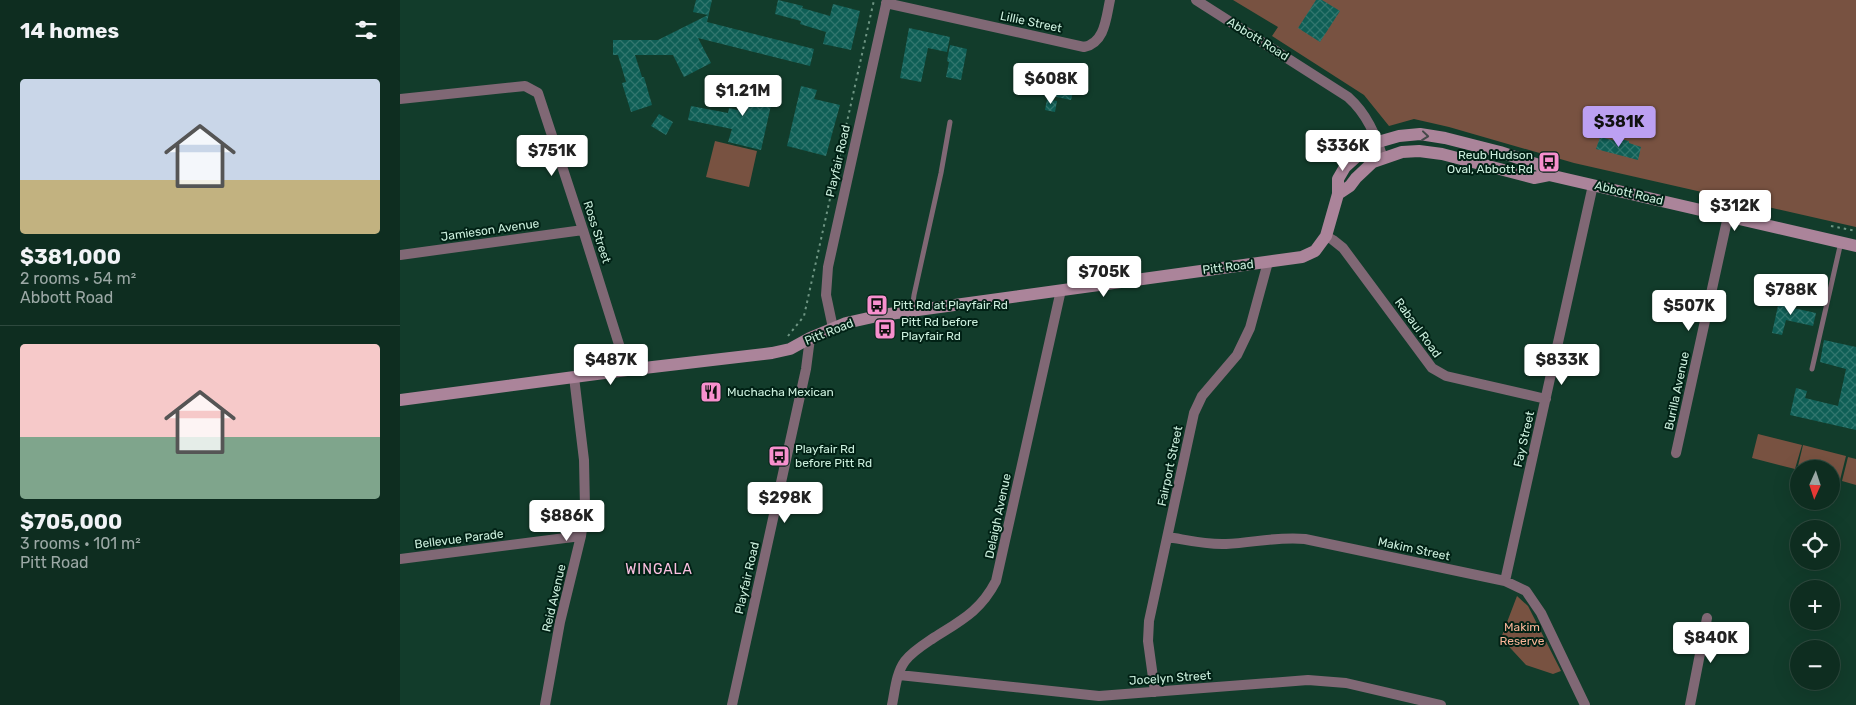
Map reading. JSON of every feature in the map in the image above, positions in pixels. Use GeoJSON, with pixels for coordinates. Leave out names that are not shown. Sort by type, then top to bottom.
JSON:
{"type":"FeatureCollection","features":[{"type":"Feature","properties":{"kind":"main road","name":"Abbott Road"},"geometry":{"type":"LineString","coordinates":[[1378,142],[1406,135],[1420,134],[1445,138],[1500,152],[1539,165],[1549,175]]}},
{"type":"Feature","properties":{"kind":"main road","name":"Pitt Road"},"geometry":{"type":"LineString","coordinates":[[400,400],[772,353],[790,349],[833,328],[861,319],[912,310],[1302,257],[1310,254],[1326,236],[1338,194],[1338,179],[1345,167],[1366,148],[1378,142]]}},
{"type":"Feature","properties":{"kind":"main road","name":"Abbott Road"},"geometry":{"type":"LineString","coordinates":[[1382,158],[1402,152],[1419,151],[1442,154],[1534,178],[1549,175],[1856,246]]}},
{"type":"Feature","properties":{"kind":"main road"},"geometry":{"type":"LineString","coordinates":[[1338,194],[1350,186],[1373,162],[1382,158]]}},
{"type":"Feature","properties":{"kind":"street","name":"Lillie Street"},"geometry":{"type":"LineString","coordinates":[[887,2],[1084,46],[1091,45],[1099,39],[1110,0]]}},
{"type":"Feature","properties":{"kind":"street","name":"Abbott Road"},"geometry":{"type":"LineString","coordinates":[[1196,0],[1348,97],[1367,119],[1378,142],[1382,158]]}},
{"type":"Feature","properties":{"kind":"street","name":"Playfair Road"},"geometry":{"type":"LineString","coordinates":[[833,328],[826,295],[828,267],[887,2]]}},
{"type":"Feature","properties":{"kind":"street","name":"Ross Street"},"geometry":{"type":"LineString","coordinates":[[400,99],[525,86],[538,93],[584,230],[626,370]]}},
{"type":"Feature","properties":{"kind":"street","name":"Fay Street"},"geometry":{"type":"LineString","coordinates":[[1505,581],[1594,185]]}},
{"type":"Feature","properties":{"kind":"street","name":"Burilla Avenue"},"geometry":{"type":"LineString","coordinates":[[1676,454],[1728,216]]}},
{"type":"Feature","properties":{"kind":"street","name":"Jamieson Avenue"},"geometry":{"type":"LineString","coordinates":[[400,255],[584,230]]}},
{"type":"Feature","properties":{"kind":"street","name":"Rabaul Road"},"geometry":{"type":"LineString","coordinates":[[1326,236],[1343,248],[1432,368],[1446,376],[1546,399]]}},
{"type":"Feature","properties":{"kind":"street","name":"Fairport Street"},"geometry":{"type":"LineString","coordinates":[[1154,692],[1148,641],[1149,621],[1194,413],[1202,396],[1237,355],[1242,346],[1250,328],[1268,262]]}},
{"type":"Feature","properties":{"kind":"street","name":"Delaigh Avenue"},"geometry":{"type":"LineString","coordinates":[[892,705],[899,675],[905,661],[917,649],[975,611],[988,596],[996,581],[1061,290]]}},
{"type":"Feature","properties":{"kind":"street","name":"Playfair Road"},"geometry":{"type":"LineString","coordinates":[[732,705],[806,369],[810,338]]}},
{"type":"Feature","properties":{"kind":"street","name":"Reid Avenue"},"geometry":{"type":"LineString","coordinates":[[544,705],[562,613],[581,536],[585,508],[584,460],[574,377]]}},
{"type":"Feature","properties":{"kind":"street","name":"Bellevue Parade"},"geometry":{"type":"LineString","coordinates":[[400,559],[581,536]]}},
{"type":"Feature","properties":{"kind":"street","name":"Makim Street"},"geometry":{"type":"LineString","coordinates":[[1168,536],[1212,544],[1287,537],[1305,539],[1505,581],[1526,591],[1541,613],[1585,705]]}},
{"type":"Feature","properties":{"kind":"street"},"geometry":{"type":"LineString","coordinates":[[1690,705],[1707,618]]}},
{"type":"Feature","properties":{"kind":"street","name":"Jocelyn Street"},"geometry":{"type":"LineString","coordinates":[[899,675],[1099,696],[1308,680],[1346,683],[1434,704]]}},
{"type":"Feature","properties":{"kind":"lane"},"geometry":{"type":"LineString","coordinates":[[912,310],[942,173],[950,122]]}},
{"type":"Feature","properties":{"kind":"lane"},"geometry":{"type":"LineString","coordinates":[[1812,369],[1841,242]]}},
{"type":"Feature","properties":{"kind":"path"},"geometry":{"type":"LineString","coordinates":[[788,336],[804,316],[874,0]]}},
{"type":"Feature","properties":{"kind":"path"},"geometry":{"type":"LineString","coordinates":[[1831,226],[1856,231]]}},
{"type":"Feature","properties":{"kind":"green space"},"geometry":{"type":"Polygon","coordinates":[[[1233,0],[1856,0],[1856,227],[1574,163],[1449,127],[1414,119],[1389,126],[1364,95],[1272,36],[1278,27],[1233,0]]]}},
{"type":"Feature","properties":{"kind":"green space"},"geometry":{"type":"Polygon","coordinates":[[[715,141],[757,151],[749,187],[706,177],[715,141]]]}},
{"type":"Feature","properties":{"kind":"green space"},"geometry":{"type":"Polygon","coordinates":[[[1758,434],[1802,445],[1798,460],[1790,460],[1790,468],[1752,458],[1758,434]]]}},
{"type":"Feature","properties":{"kind":"green space"},"geometry":{"type":"Polygon","coordinates":[[[1803,445],[1846,456],[1840,480],[1840,460],[1799,460],[1803,445]]]}},
{"type":"Feature","properties":{"kind":"green space"},"geometry":{"type":"Polygon","coordinates":[[[1848,457],[1856,459],[1856,485],[1842,481],[1848,457]]]}},
{"type":"Feature","properties":{"kind":"green space","name":"Makim Reserve"},"geometry":{"type":"Polygon","coordinates":[[[1517,596],[1528,606],[1561,671],[1553,674],[1526,665],[1501,638],[1517,596]]]}},
{"type":"Feature","properties":{"kind":"building"},"geometry":{"type":"Polygon","coordinates":[[[696,0],[712,0],[707,22],[814,49],[810,66],[698,38],[711,63],[684,77],[673,55],[635,55],[652,105],[631,112],[622,83],[626,82],[618,55],[613,55],[613,40],[658,40],[708,15],[693,12],[696,0]]]}},
{"type":"Feature","properties":{"kind":"building"},"geometry":{"type":"Polygon","coordinates":[[[778,0],[803,6],[802,8],[830,16],[833,4],[860,11],[851,50],[823,44],[826,32],[800,24],[801,21],[775,14],[778,0]]]}},
{"type":"Feature","properties":{"kind":"building"},"geometry":{"type":"Polygon","coordinates":[[[1316,0],[1322,0],[1340,11],[1320,42],[1298,28],[1316,0]]]}},
{"type":"Feature","properties":{"kind":"building"},"geometry":{"type":"Polygon","coordinates":[[[909,28],[950,37],[947,52],[928,48],[921,82],[900,78],[909,28]]]}},
{"type":"Feature","properties":{"kind":"building"},"geometry":{"type":"Polygon","coordinates":[[[950,45],[967,49],[961,80],[946,77],[950,45]]]}},
{"type":"Feature","properties":{"kind":"building"},"geometry":{"type":"Polygon","coordinates":[[[1057,72],[1077,76],[1071,100],[1052,96],[1057,72]]]}},
{"type":"Feature","properties":{"kind":"building"},"geometry":{"type":"Polygon","coordinates":[[[754,78],[776,83],[761,150],[728,142],[732,129],[688,120],[691,106],[728,113],[729,108],[746,112],[754,78]]]}},
{"type":"Feature","properties":{"kind":"building"},"geometry":{"type":"Polygon","coordinates":[[[801,86],[817,90],[814,99],[840,105],[826,156],[787,146],[801,86]]]}},
{"type":"Feature","properties":{"kind":"building"},"geometry":{"type":"Polygon","coordinates":[[[1047,99],[1057,101],[1055,112],[1045,110],[1047,99]]]}},
{"type":"Feature","properties":{"kind":"building"},"geometry":{"type":"Polygon","coordinates":[[[659,114],[673,122],[666,135],[651,126],[659,114]]]}},
{"type":"Feature","properties":{"kind":"building"},"geometry":{"type":"Polygon","coordinates":[[[1600,137],[1616,141],[1616,138],[1629,141],[1629,143],[1641,147],[1638,160],[1596,149],[1600,137]]]}},
{"type":"Feature","properties":{"kind":"building"},"geometry":{"type":"Polygon","coordinates":[[[1782,299],[1794,302],[1793,308],[1816,313],[1813,326],[1786,320],[1782,335],[1772,333],[1779,301],[1782,301],[1782,299]]]}},
{"type":"Feature","properties":{"kind":"building"},"geometry":{"type":"Polygon","coordinates":[[[1824,340],[1856,347],[1856,430],[1790,415],[1796,388],[1807,391],[1805,398],[1838,406],[1846,369],[1820,362],[1824,340]]]}},
{"type":"Feature","properties":{"kind":"place","name":"Reub Hudson Oval, Abbott Rd"},"geometry":{"type":"Point","coordinates":[1549,162]}},
{"type":"Feature","properties":{"kind":"place","name":"Pitt Rd at Playfair Rd"},"geometry":{"type":"Point","coordinates":[877,305]}},
{"type":"Feature","properties":{"kind":"place","name":"Pitt Rd before Playfair Rd"},"geometry":{"type":"Point","coordinates":[885,329]}},
{"type":"Feature","properties":{"kind":"place","name":"Muchacha Mexican"},"geometry":{"type":"Point","coordinates":[711,392]}},
{"type":"Feature","properties":{"kind":"place","name":"Playfair Rd before Pitt Rd"},"geometry":{"type":"Point","coordinates":[779,456]}},
{"type":"Feature","properties":{"kind":"district","name":"WINGALA"},"geometry":{"type":"Point","coordinates":[659,569]}}]}
